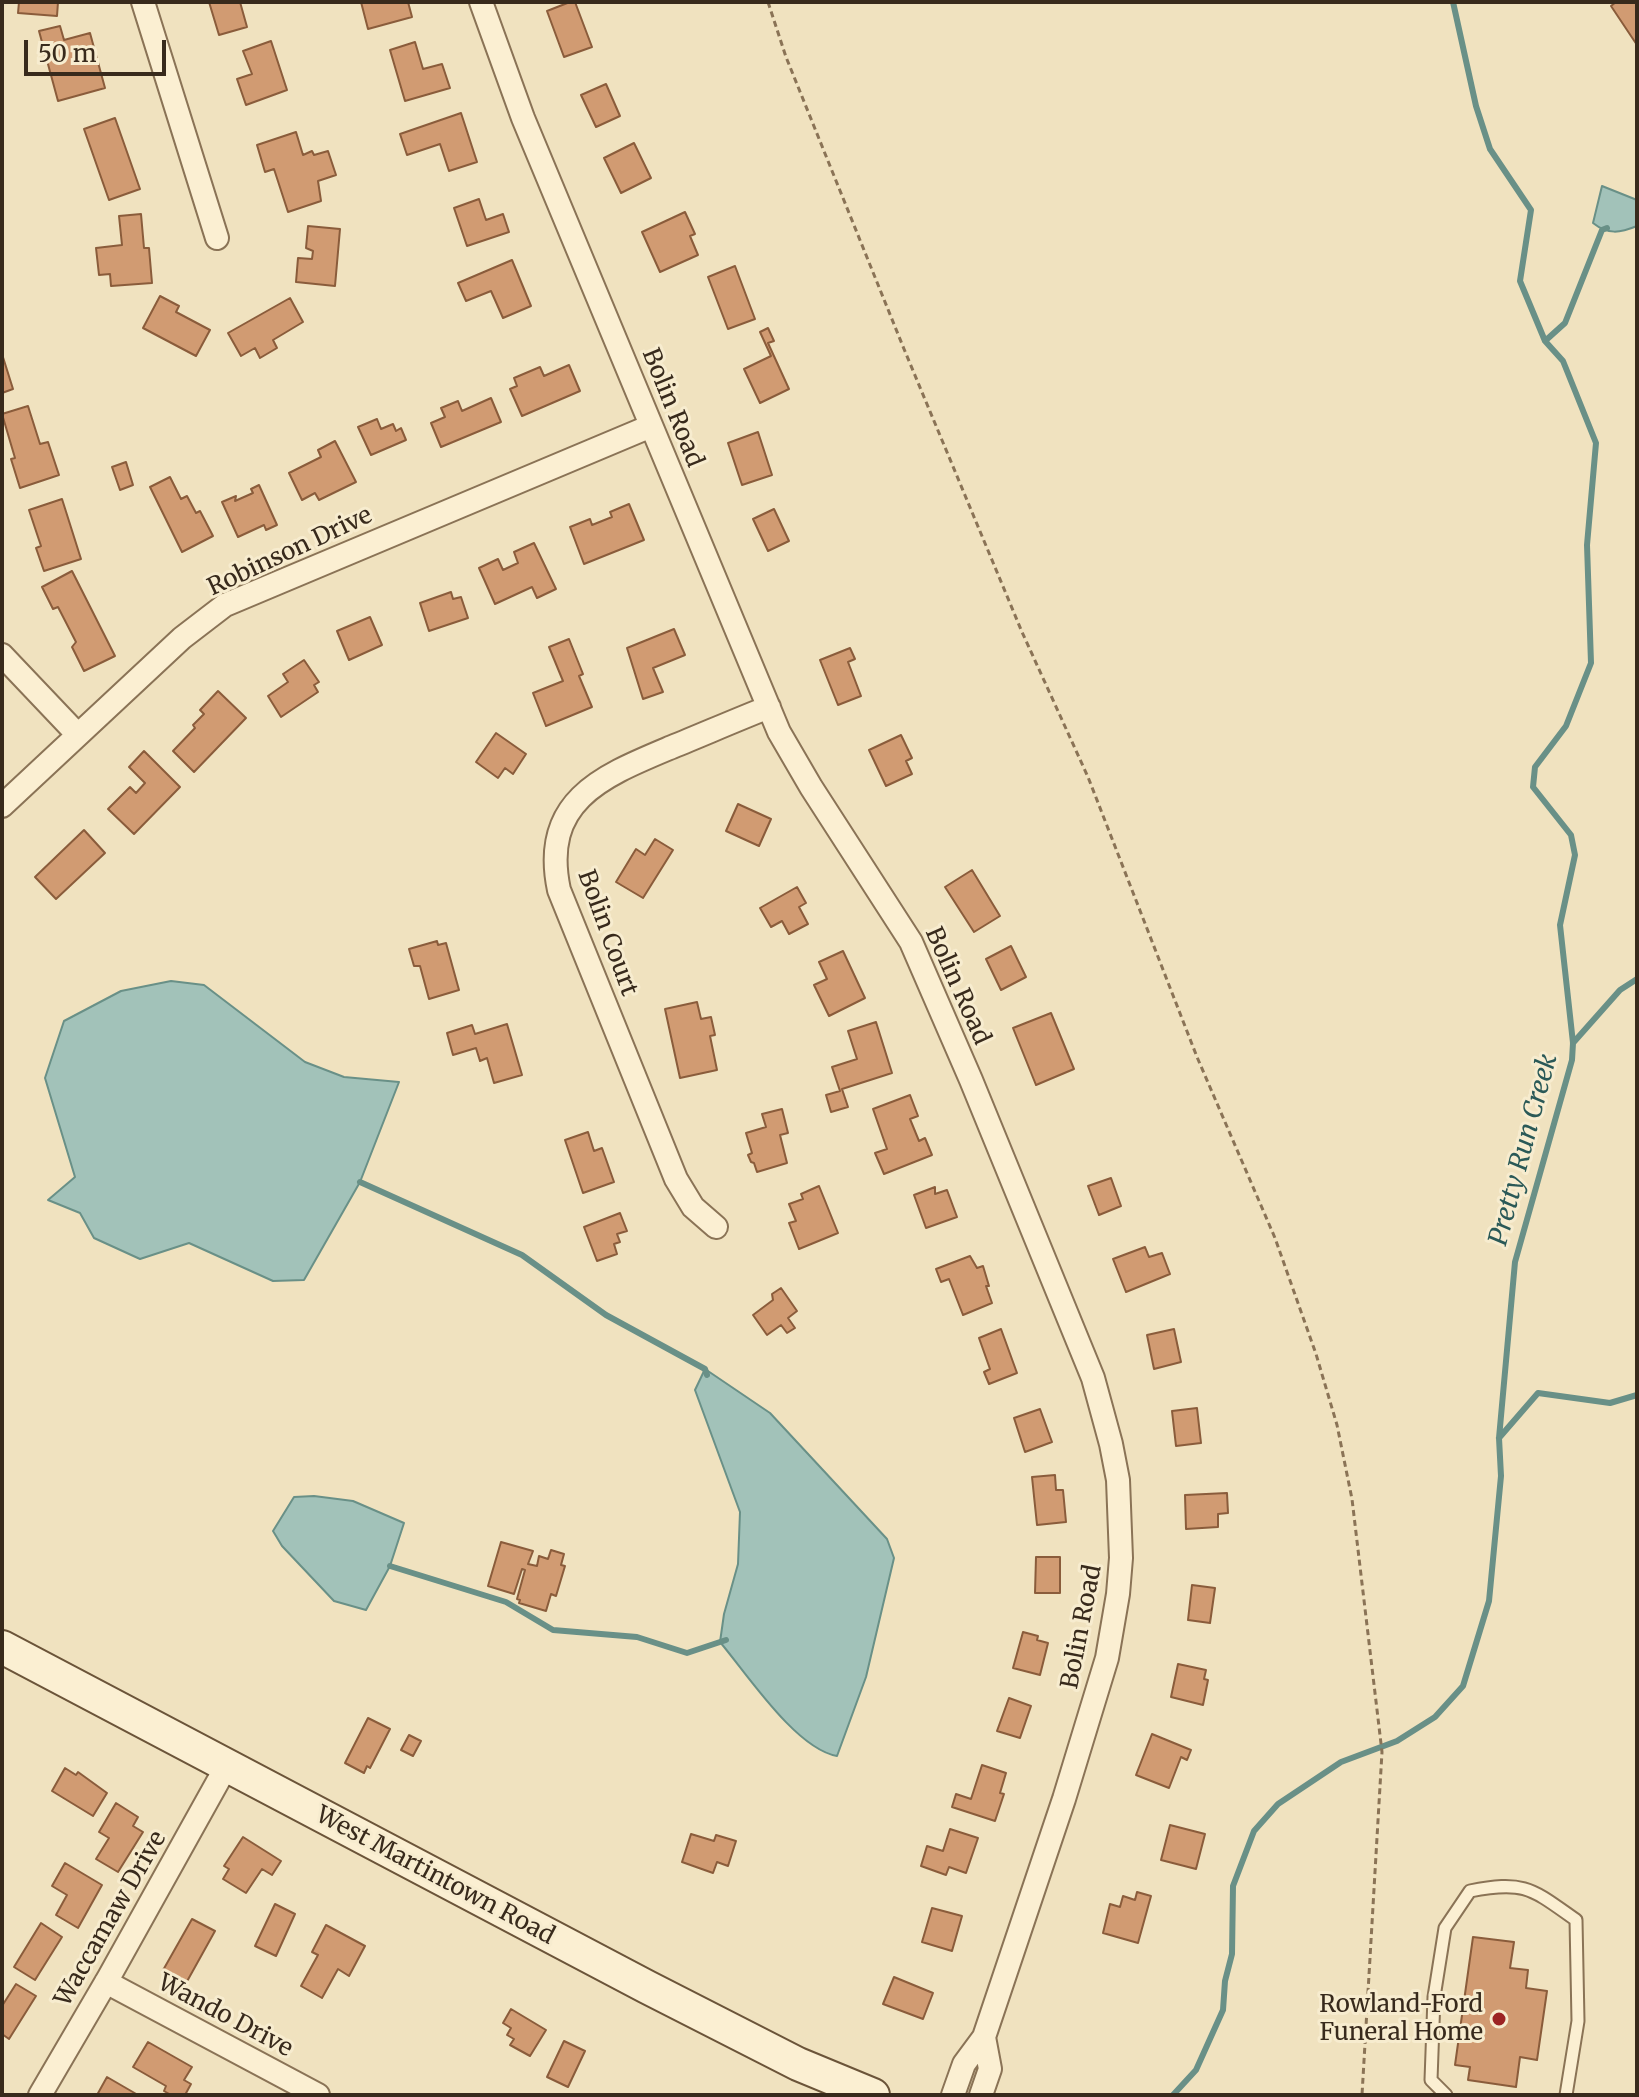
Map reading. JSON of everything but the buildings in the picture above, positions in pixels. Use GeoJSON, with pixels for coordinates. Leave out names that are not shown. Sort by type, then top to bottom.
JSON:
{"type":"FeatureCollection","features":[{"type":"Feature","properties":{"kind":"main road","name":"West Martintown Road"},"geometry":{"type":"LineString","coordinates":[[2,1647],[798,2064],[825,2085],[873,2095]]}},
{"type":"Feature","properties":{"kind":"street"},"geometry":{"type":"LineString","coordinates":[[143,2],[217,238]]}},
{"type":"Feature","properties":{"kind":"street","name":"Bolin Road"},"geometry":{"type":"LineString","coordinates":[[481,2],[523,118],[779,732],[911,942],[1093,1378],[1111,1444],[1118,1480],[1121,1558],[1107,1658],[1064,1799],[984,2037],[964,2064],[953,2095]]}},
{"type":"Feature","properties":{"kind":"street","name":"Robinson Drive"},"geometry":{"type":"LineString","coordinates":[[2,806],[182,638],[225,605],[651,426]]}},
{"type":"Feature","properties":{"kind":"street"},"geometry":{"type":"LineString","coordinates":[[2,655],[78,735]]}},
{"type":"Feature","properties":{"kind":"street","name":"Bolin Court"},"geometry":{"type":"LineString","coordinates":[[716,1227],[693,1207],[676,1179],[559,890],[555,859],[561,829],[568,815],[579,799],[603,778],[769,707]]}},
{"type":"Feature","properties":{"kind":"street","name":"Waccamaw Drive"},"geometry":{"type":"LineString","coordinates":[[40,2095],[226,1767]]}},
{"type":"Feature","properties":{"kind":"street","name":"Wando Drive"},"geometry":{"type":"LineString","coordinates":[[106,1982],[318,2095]]}},
{"type":"Feature","properties":{"kind":"street","name":"Bolin Road"},"geometry":{"type":"LineString","coordinates":[[981,2095],[990,2069],[984,2037]]}},
{"type":"Feature","properties":{"kind":"lane"},"geometry":{"type":"LineString","coordinates":[[1446,2095],[1431,2080],[1434,1997],[1445,1928],[1470,1891],[1504,1884],[1536,1892],[1576,1920],[1578,2021],[1566,2095]]}},
{"type":"Feature","properties":{"kind":"path"},"geometry":{"type":"LineString","coordinates":[[768,2],[786,57],[904,349],[1022,632],[1088,777],[1197,1057],[1275,1238],[1333,1411],[1352,1499],[1382,1752],[1362,2095]]}},
{"type":"Feature","properties":{"kind":"water"},"geometry":{"type":"Polygon","coordinates":[[[1602,186],[1637,200],[1637,226],[1614,232],[1593,223],[1602,186]]]}},
{"type":"Feature","properties":{"kind":"water"},"geometry":{"type":"Polygon","coordinates":[[[171,981],[204,985],[305,1062],[344,1077],[399,1082],[360,1182],[304,1280],[273,1281],[189,1243],[140,1259],[94,1238],[80,1213],[48,1200],[75,1177],[45,1078],[64,1021],[121,991],[171,981]]]}},
{"type":"Feature","properties":{"kind":"water"},"geometry":{"type":"Polygon","coordinates":[[[705,1369],[770,1413],[887,1539],[894,1558],[866,1677],[837,1756],[805,1740],[789,1725],[720,1642],[738,1564],[740,1512],[695,1390],[705,1369]]]}},
{"type":"Feature","properties":{"kind":"water"},"geometry":{"type":"Polygon","coordinates":[[[294,1497],[353,1501],[404,1523],[390,1566],[366,1610],[334,1601],[282,1546],[273,1531],[294,1497]]]}},
{"type":"Feature","properties":{"kind":"waterway","name":"Pretty Run Creek"},"geometry":{"type":"LineString","coordinates":[[1173,2095],[1196,2070],[1223,2010],[1225,1981],[1232,1954],[1233,1886],[1254,1831],[1278,1804],[1341,1762],[1397,1741],[1435,1717],[1463,1686],[1489,1601],[1501,1476],[1499,1438],[1515,1262],[1572,1060],[1573,1043],[1560,925],[1575,855],[1571,835],[1533,787],[1535,767],[1566,726],[1591,663],[1587,545],[1596,443],[1563,361],[1545,341],[1520,281],[1531,210],[1490,149],[1476,106],[1453,2]]}},
{"type":"Feature","properties":{"kind":"waterway"},"geometry":{"type":"LineString","coordinates":[[1545,341],[1565,323],[1602,230],[1607,228]]}},
{"type":"Feature","properties":{"kind":"waterway"},"geometry":{"type":"LineString","coordinates":[[1573,1043],[1620,990],[1637,979]]}},
{"type":"Feature","properties":{"kind":"waterway"},"geometry":{"type":"LineString","coordinates":[[360,1182],[522,1255],[606,1315],[705,1369],[707,1375]]}},
{"type":"Feature","properties":{"kind":"waterway"},"geometry":{"type":"LineString","coordinates":[[1499,1438],[1538,1393],[1610,1403],[1637,1395]]}},
{"type":"Feature","properties":{"kind":"waterway"},"geometry":{"type":"LineString","coordinates":[[390,1566],[506,1602],[553,1630],[637,1637],[687,1653],[726,1640]]}},
{"type":"Feature","properties":{"kind":"place","name":"Rowland-Ford Funeral Home"},"geometry":{"type":"Point","coordinates":[1499,2019]}}]}
